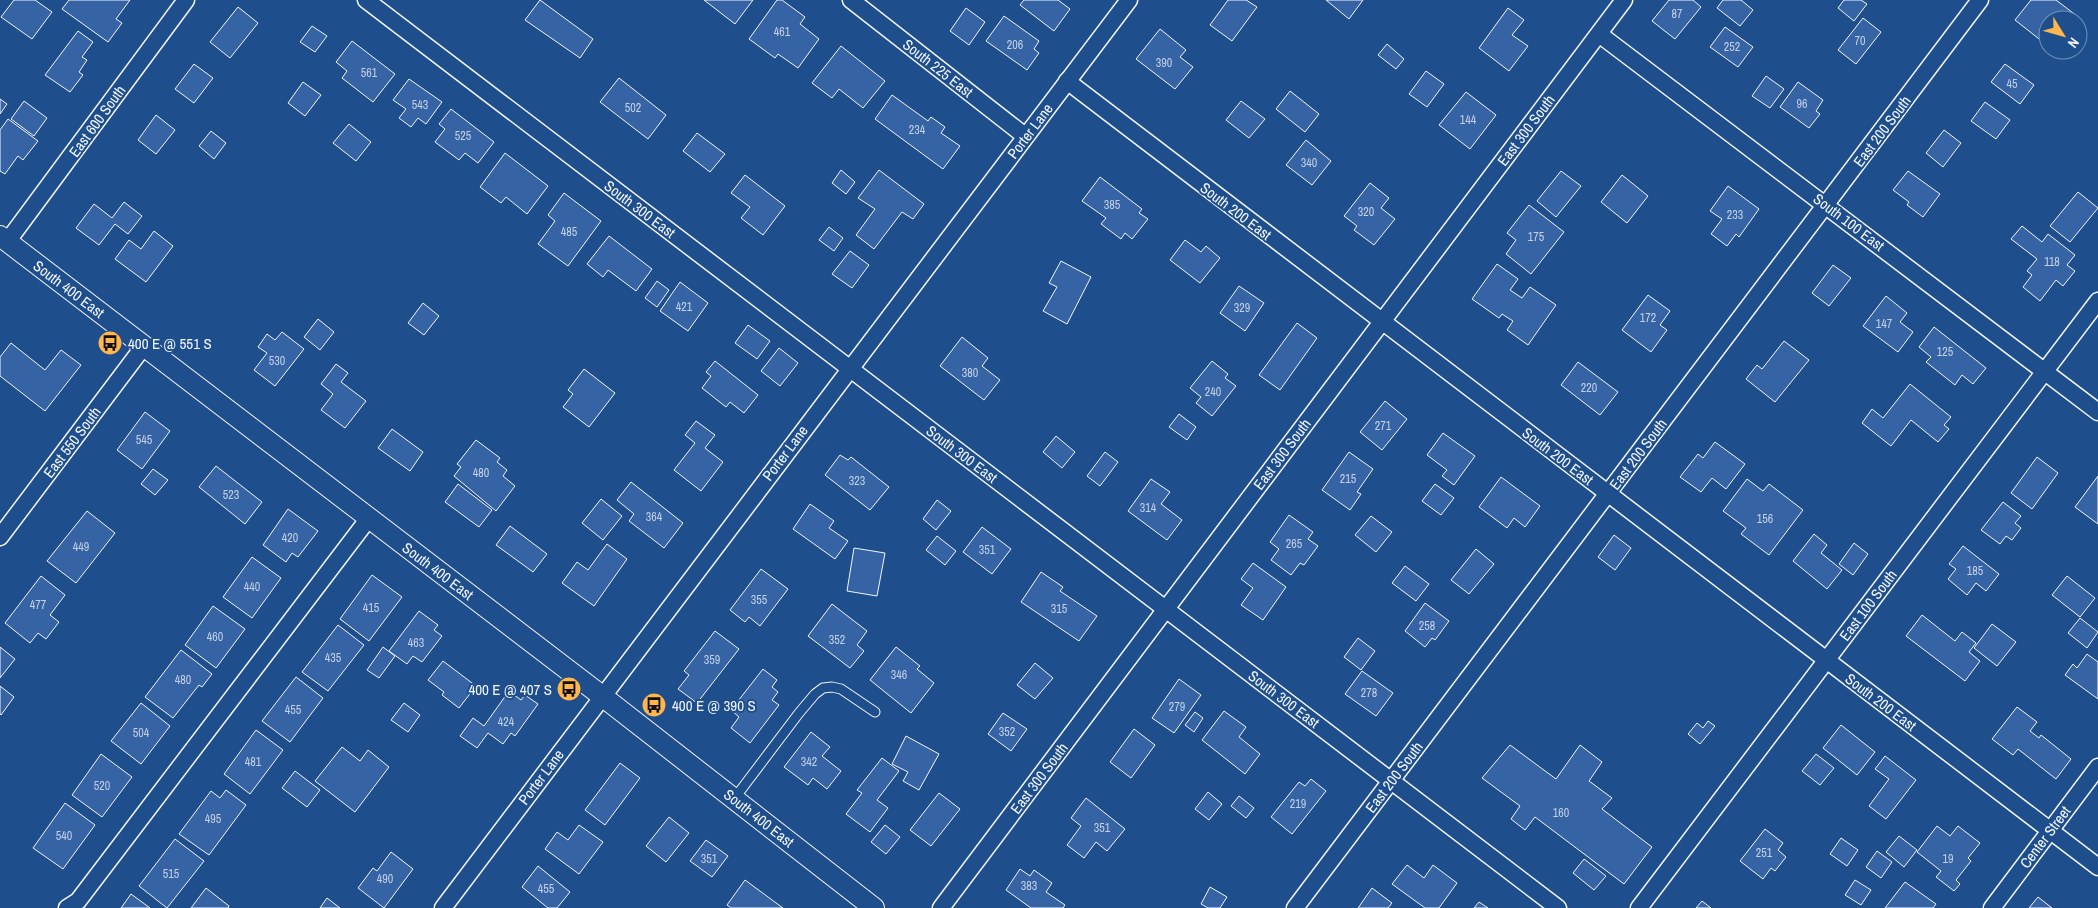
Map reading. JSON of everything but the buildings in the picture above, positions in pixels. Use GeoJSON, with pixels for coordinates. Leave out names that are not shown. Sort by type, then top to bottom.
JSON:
{"type":"FeatureCollection","features":[{"type":"Feature","properties":{"kind":"street","name":"East 600 South"},"geometry":{"type":"LineString","coordinates":[[4,239],[186,0]]}},
{"type":"Feature","properties":{"kind":"street","name":"South 300 East"},"geometry":{"type":"LineString","coordinates":[[366,0],[1558,908]]}},
{"type":"Feature","properties":{"kind":"street","name":"South 225 East"},"geometry":{"type":"LineString","coordinates":[[851,0],[1026,136]]}},
{"type":"Feature","properties":{"kind":"street","name":"Porter Lane"},"geometry":{"type":"LineString","coordinates":[[443,908],[1129,0]]}},
{"type":"Feature","properties":{"kind":"street","name":"East 300 South"},"geometry":{"type":"LineString","coordinates":[[940,908],[1624,0]]}},
{"type":"Feature","properties":{"kind":"street","name":"East 200 South"},"geometry":{"type":"LineString","coordinates":[[1295,908],[1980,0]]}},
{"type":"Feature","properties":{"kind":"street","name":"South 100 East"},"geometry":{"type":"LineString","coordinates":[[1599,34],[2098,412]]}},
{"type":"Feature","properties":{"kind":"street","name":"South 200 East"},"geometry":{"type":"LineString","coordinates":[[1067,81],[2098,867]]}},
{"type":"Feature","properties":{"kind":"street","name":"South 400 East"},"geometry":{"type":"LineString","coordinates":[[4,239],[602,696],[874,908]]}},
{"type":"Feature","properties":{"kind":"street","name":"East 100 South"},"geometry":{"type":"LineString","coordinates":[[1639,908],[2098,301]]}},
{"type":"Feature","properties":{"kind":"street","name":"East 550 South"},"geometry":{"type":"LineString","coordinates":[[0,537],[144,346]]}},
{"type":"Feature","properties":{"kind":"street"},"geometry":{"type":"LineString","coordinates":[[67,908],[78,901],[369,518]]}},
{"type":"Feature","properties":{"kind":"street","name":"Center Street"},"geometry":{"type":"LineString","coordinates":[[1992,908],[2098,767]]}},
{"type":"Feature","properties":{"kind":"lane"},"geometry":{"type":"LineString","coordinates":[[734,799],[804,707],[823,688],[841,689],[875,712]]}},
{"type":"Feature","properties":{"kind":"place","name":"400 E @ 551 S"},"geometry":{"type":"Point","coordinates":[110,343]}},
{"type":"Feature","properties":{"kind":"place","name":"400 E @ 407 S"},"geometry":{"type":"Point","coordinates":[569,689]}},
{"type":"Feature","properties":{"kind":"place","name":"400 E @ 390 S"},"geometry":{"type":"Point","coordinates":[654,705]}}]}
